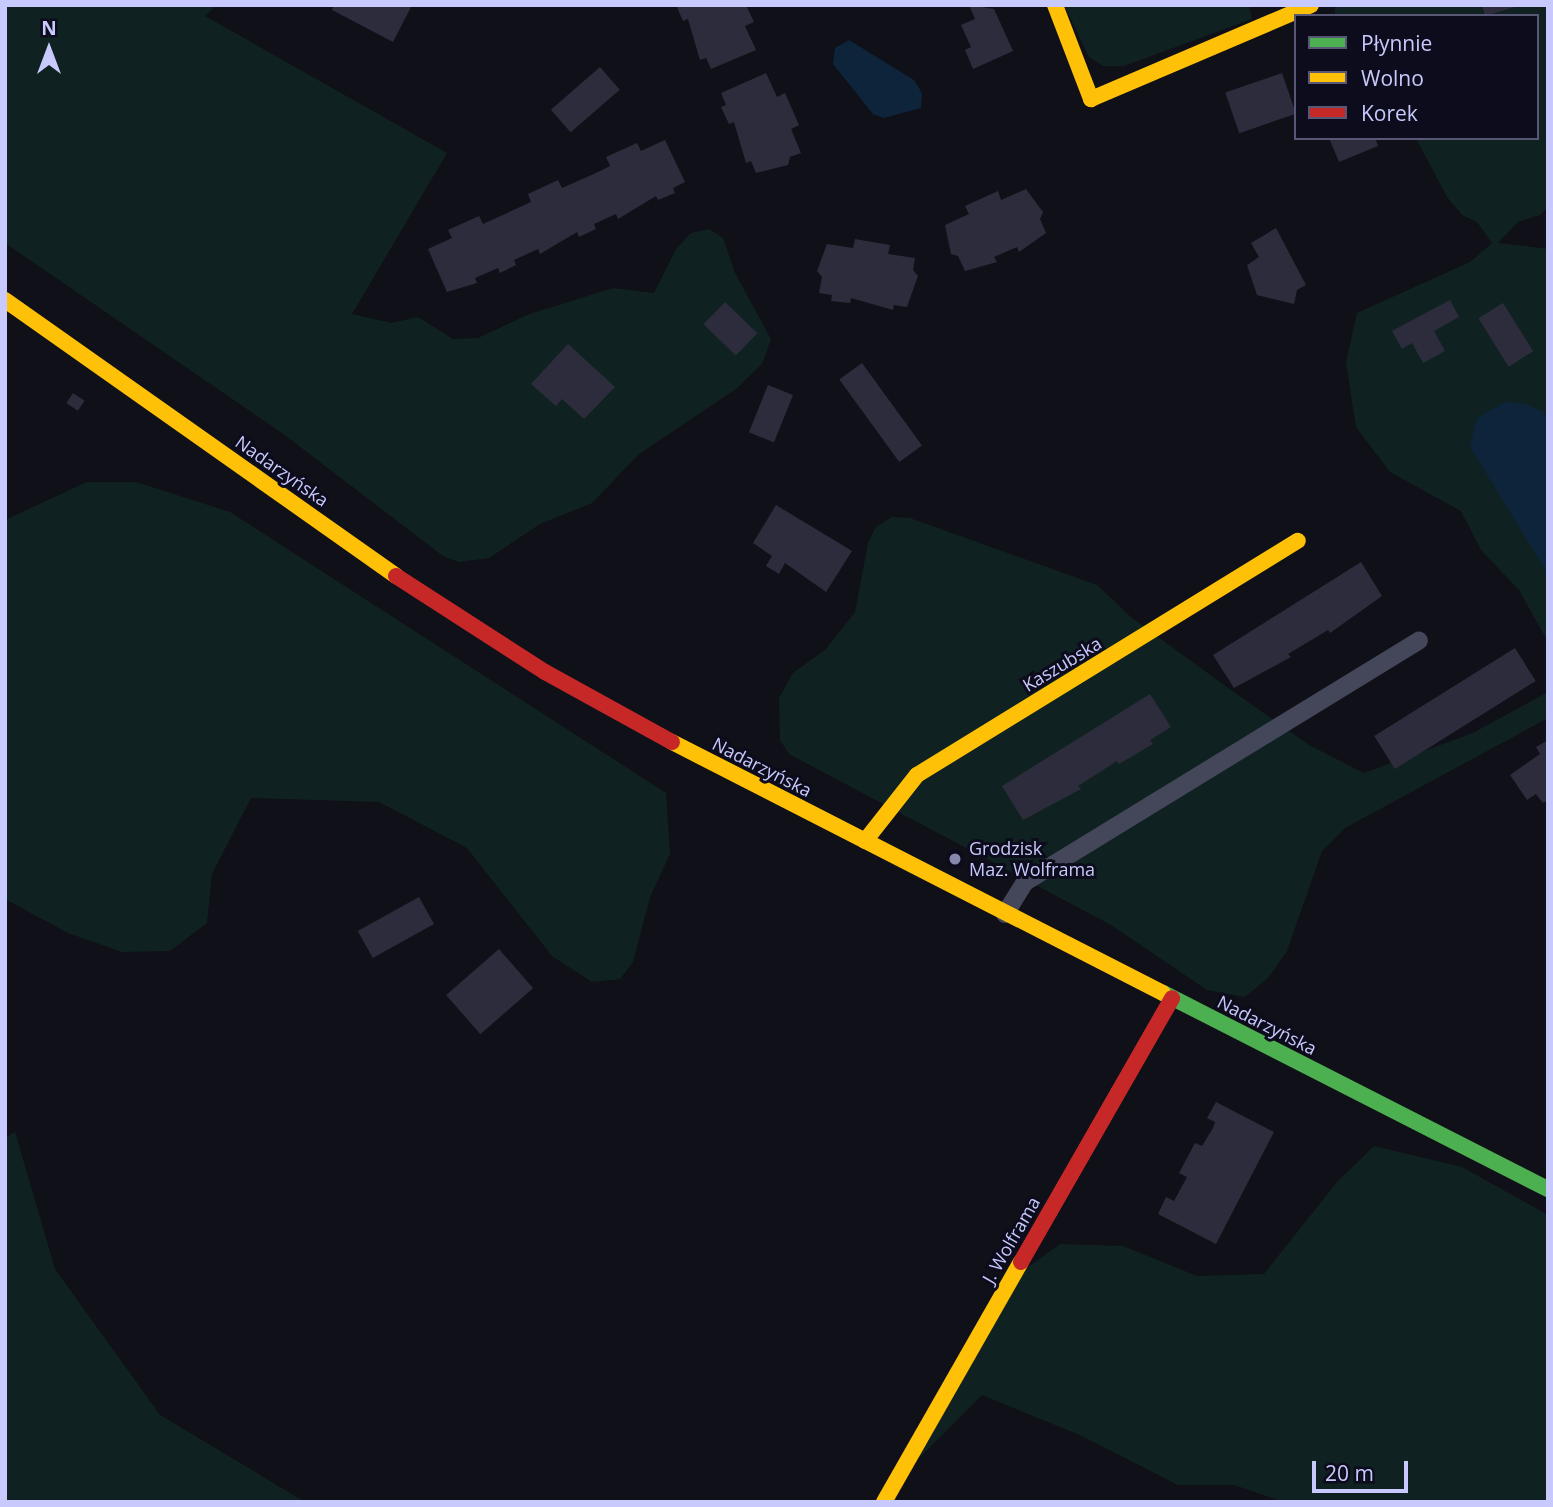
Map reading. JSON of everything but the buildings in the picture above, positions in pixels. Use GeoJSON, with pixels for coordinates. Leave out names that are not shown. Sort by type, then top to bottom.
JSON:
{"type":"FeatureCollection","features":[{"type":"Feature","properties":{"kind":"street"},"geometry":{"type":"LineString","coordinates":[[1055,5],[1091,99],[1311,5]]}},
{"type":"Feature","properties":{"kind":"street","name":"Nadarzyńska"},"geometry":{"type":"LineString","coordinates":[[5,300],[411,586],[545,672],[1005,914],[1548,1189]]}},
{"type":"Feature","properties":{"kind":"street","name":"Kaszubska"},"geometry":{"type":"LineString","coordinates":[[865,841],[917,775],[1298,541]]}},
{"type":"Feature","properties":{"kind":"street","name":"J. Wolframa"},"geometry":{"type":"LineString","coordinates":[[884,1502],[1172,998]]}},
{"type":"Feature","properties":{"kind":"lane"},"geometry":{"type":"LineString","coordinates":[[1005,914],[1025,882],[1419,641]]}},
{"type":"Feature","properties":{"kind":"green space"},"geometry":{"type":"Polygon","coordinates":[[[5,5],[217,5],[205,16],[447,153],[352,314],[391,323],[418,317],[453,339],[478,338],[527,315],[613,288],[654,293],[676,249],[691,233],[709,229],[723,238],[735,273],[771,339],[762,364],[736,389],[639,454],[592,503],[540,524],[489,558],[459,562],[443,556],[282,433],[5,243],[5,5]]]}},
{"type":"Feature","properties":{"kind":"green space"},"geometry":{"type":"Polygon","coordinates":[[[1064,5],[1249,5],[1252,19],[1124,66],[1103,66],[1089,57],[1064,5]]]}},
{"type":"Feature","properties":{"kind":"green space"},"geometry":{"type":"Polygon","coordinates":[[[1335,5],[1548,5],[1548,207],[1540,215],[1518,222],[1498,243],[1548,249],[1548,642],[1519,590],[1481,550],[1461,511],[1390,472],[1356,427],[1346,362],[1357,313],[1470,262],[1492,243],[1477,222],[1462,215],[1447,197],[1417,140],[1539,140],[1539,14],[1335,14],[1335,5]]]}},
{"type":"Feature","properties":{"kind":"green space"},"geometry":{"type":"Polygon","coordinates":[[[87,482],[136,482],[230,512],[666,793],[670,854],[650,897],[633,962],[620,979],[592,982],[552,956],[467,848],[379,802],[251,798],[212,874],[207,923],[170,951],[122,952],[68,933],[5,899],[5,520],[87,482]]]}},
{"type":"Feature","properties":{"kind":"green space"},"geometry":{"type":"Polygon","coordinates":[[[892,517],[910,518],[1097,585],[1132,618],[1309,745],[1364,773],[1473,733],[1548,692],[1548,718],[1345,828],[1322,851],[1287,951],[1268,978],[1245,997],[1207,990],[1111,925],[789,754],[780,740],[779,698],[793,673],[826,649],[855,612],[868,543],[876,527],[892,517]]]}},
{"type":"Feature","properties":{"kind":"green space"},"geometry":{"type":"Polygon","coordinates":[[[15,1132],[55,1269],[160,1415],[305,1502],[5,1502],[5,1138],[15,1132]]]}},
{"type":"Feature","properties":{"kind":"green space"},"geometry":{"type":"Polygon","coordinates":[[[1374,1146],[1462,1167],[1548,1215],[1548,1502],[1284,1502],[1234,1485],[1178,1485],[1082,1436],[982,1395],[911,1466],[1009,1281],[1060,1244],[1123,1246],[1197,1276],[1264,1274],[1337,1182],[1374,1146]]]}},
{"type":"Feature","properties":{"kind":"water"},"geometry":{"type":"Polygon","coordinates":[[[849,40],[914,80],[922,93],[921,108],[884,118],[873,114],[833,64],[835,48],[849,40]]]}},
{"type":"Feature","properties":{"kind":"water"},"geometry":{"type":"Polygon","coordinates":[[[1505,402],[1526,404],[1543,412],[1548,421],[1548,574],[1470,447],[1477,418],[1505,402]]]}},
{"type":"Feature","properties":{"kind":"traffic: fast"},"geometry":{"type":"LineString","coordinates":[[1163,993],[1548,1189]]}},
{"type":"Feature","properties":{"kind":"traffic: slow"},"geometry":{"type":"LineString","coordinates":[[1055,5],[1091,99],[1311,5]]}},
{"type":"Feature","properties":{"kind":"traffic: slow"},"geometry":{"type":"LineString","coordinates":[[5,300],[396,576]]}},
{"type":"Feature","properties":{"kind":"traffic: slow"},"geometry":{"type":"LineString","coordinates":[[865,841],[917,775],[1298,541]]}},
{"type":"Feature","properties":{"kind":"traffic: slow"},"geometry":{"type":"LineString","coordinates":[[672,742],[1163,993]]}},
{"type":"Feature","properties":{"kind":"traffic: slow"},"geometry":{"type":"LineString","coordinates":[[884,1502],[1021,1262]]}},
{"type":"Feature","properties":{"kind":"traffic: jam"},"geometry":{"type":"LineString","coordinates":[[396,576],[545,672],[672,742]]}},
{"type":"Feature","properties":{"kind":"traffic: jam"},"geometry":{"type":"LineString","coordinates":[[1021,1262],[1172,998]]}},
{"type":"Feature","properties":{"kind":"place","name":"Grodzisk Maz. Wolframa"},"geometry":{"type":"Point","coordinates":[955,859]}}]}
